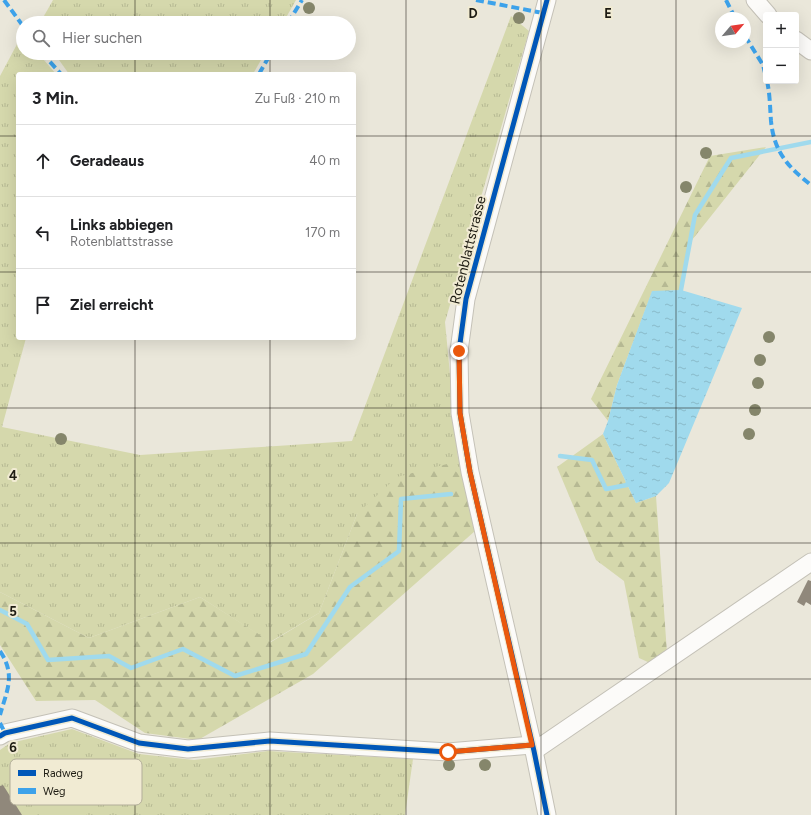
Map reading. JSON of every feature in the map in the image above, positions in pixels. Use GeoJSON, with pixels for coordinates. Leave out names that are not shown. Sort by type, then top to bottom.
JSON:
{"type":"FeatureCollection","features":[{"type":"Feature","properties":{"kind":"street","name":"Rotenblattstrasse"},"geometry":{"type":"LineString","coordinates":[[547,0],[466,299],[459,351],[460,413],[470,472],[547,815]]}},
{"type":"Feature","properties":{"kind":"street"},"geometry":{"type":"LineString","coordinates":[[755,0],[765,12]]}},
{"type":"Feature","properties":{"kind":"street"},"geometry":{"type":"LineString","coordinates":[[799,42],[811,51]]}},
{"type":"Feature","properties":{"kind":"street"},"geometry":{"type":"LineString","coordinates":[[0,736],[5,733],[72,718],[139,743],[188,750],[270,741],[448,752],[533,748],[811,562]]}},
{"type":"Feature","properties":{"kind":"green space"},"geometry":{"type":"Polygon","coordinates":[[[53,0],[296,0],[287,16],[44,16],[53,0]]]}},
{"type":"Feature","properties":{"kind":"green space"},"geometry":{"type":"Polygon","coordinates":[[[511,16],[529,31],[445,322],[458,458],[467,481],[357,514],[319,613],[270,642],[200,597],[89,638],[0,592],[0,76],[16,46],[16,60],[44,60],[54,72],[16,72],[16,340],[25,340],[2,427],[140,455],[352,441],[511,16]]]}},
{"type":"Feature","properties":{"kind":"green space"},"geometry":{"type":"Polygon","coordinates":[[[59,60],[261,60],[254,72],[68,72],[59,60]]]}},
{"type":"Feature","properties":{"kind":"green space"},"geometry":{"type":"Polygon","coordinates":[[[766,147],[692,240],[681,290],[652,292],[617,385],[608,421],[591,399],[710,156],[766,147]]]}},
{"type":"Feature","properties":{"kind":"green space"},"geometry":{"type":"Polygon","coordinates":[[[603,434],[636,503],[656,496],[667,653],[650,663],[639,658],[624,581],[596,560],[557,467],[603,434]]]}},
{"type":"Feature","properties":{"kind":"green space"},"geometry":{"type":"Polygon","coordinates":[[[447,464],[467,481],[475,531],[313,674],[198,740],[145,733],[95,700],[36,701],[0,645],[0,592],[89,638],[200,597],[271,642],[319,613],[357,514],[397,477],[447,464]]]}},
{"type":"Feature","properties":{"kind":"green space"},"geometry":{"type":"Polygon","coordinates":[[[72,729],[139,754],[194,760],[268,751],[413,759],[405,815],[0,815],[0,750],[10,743],[72,729]]]}},
{"type":"Feature","properties":{"kind":"green space"},"geometry":{"type":"Polygon","coordinates":[[[33,805],[81,805],[87,815],[40,815],[33,805]]]}},
{"type":"Feature","properties":{"kind":"water"},"geometry":{"type":"Polygon","coordinates":[[[681,290],[742,308],[669,483],[656,496],[636,503],[603,434],[608,421],[617,385],[652,291],[681,290]]]}},
{"type":"Feature","properties":{"kind":"building"},"geometry":{"type":"Polygon","coordinates":[[[808,580],[811,581],[811,605],[806,602],[804,606],[797,602],[808,580]]]}},
{"type":"Feature","properties":{"kind":"building"},"geometry":{"type":"Polygon","coordinates":[[[3,785],[10,796],[10,805],[16,805],[22,815],[0,815],[0,786],[3,785]]]}},
{"type":"Feature","properties":{"kind":"waterway"},"geometry":{"type":"LineString","coordinates":[[680,295],[695,215],[731,158],[811,142]]}},
{"type":"Feature","properties":{"kind":"waterway"},"geometry":{"type":"LineString","coordinates":[[560,456],[592,460],[606,489],[627,485],[629,479]]}},
{"type":"Feature","properties":{"kind":"waterway"},"geometry":{"type":"LineString","coordinates":[[0,610],[27,624],[48,660],[109,656],[131,668],[183,649],[235,676],[306,654],[350,587],[399,551],[401,499],[451,494]]}},
{"type":"Feature","properties":{"kind":"marked path"},"geometry":{"type":"LineString","coordinates":[[4,0],[16,16]]}},
{"type":"Feature","properties":{"kind":"marked path"},"geometry":{"type":"LineString","coordinates":[[292,16],[302,0]]}},
{"type":"Feature","properties":{"kind":"marked path"},"geometry":{"type":"LineString","coordinates":[[476,0],[543,13]]}},
{"type":"Feature","properties":{"kind":"marked path"},"geometry":{"type":"LineString","coordinates":[[726,0],[732,12]]}},
{"type":"Feature","properties":{"kind":"marked path"},"geometry":{"type":"LineString","coordinates":[[751,46],[763,65]]}},
{"type":"Feature","properties":{"kind":"marked path"},"geometry":{"type":"LineString","coordinates":[[48,60],[59,72]]}},
{"type":"Feature","properties":{"kind":"marked path"},"geometry":{"type":"LineString","coordinates":[[260,72],[267,60]]}},
{"type":"Feature","properties":{"kind":"marked path"},"geometry":{"type":"LineString","coordinates":[[767,84],[771,121],[775,142],[789,165],[811,185]]}},
{"type":"Feature","properties":{"kind":"marked path"},"geometry":{"type":"LineString","coordinates":[[0,651],[5,660],[9,675],[9,683],[0,715]]}},
{"type":"Feature","properties":{"kind":"marked path"},"geometry":{"type":"LineString","coordinates":[[0,723],[5,733]]}},
{"type":"Feature","properties":{"kind":"cycle path"},"geometry":{"type":"LineString","coordinates":[[547,0],[466,299],[459,351],[460,413],[470,472],[534,751],[547,815]]}},
{"type":"Feature","properties":{"kind":"cycle path"},"geometry":{"type":"LineString","coordinates":[[0,736],[5,733],[72,718],[139,743],[188,749],[270,741],[448,752],[532,745]]}},
{"type":"Feature","properties":{"kind":"route"},"geometry":{"type":"LineString","coordinates":[[448,752],[532,745],[470,472],[460,413],[459,351]]}}]}
